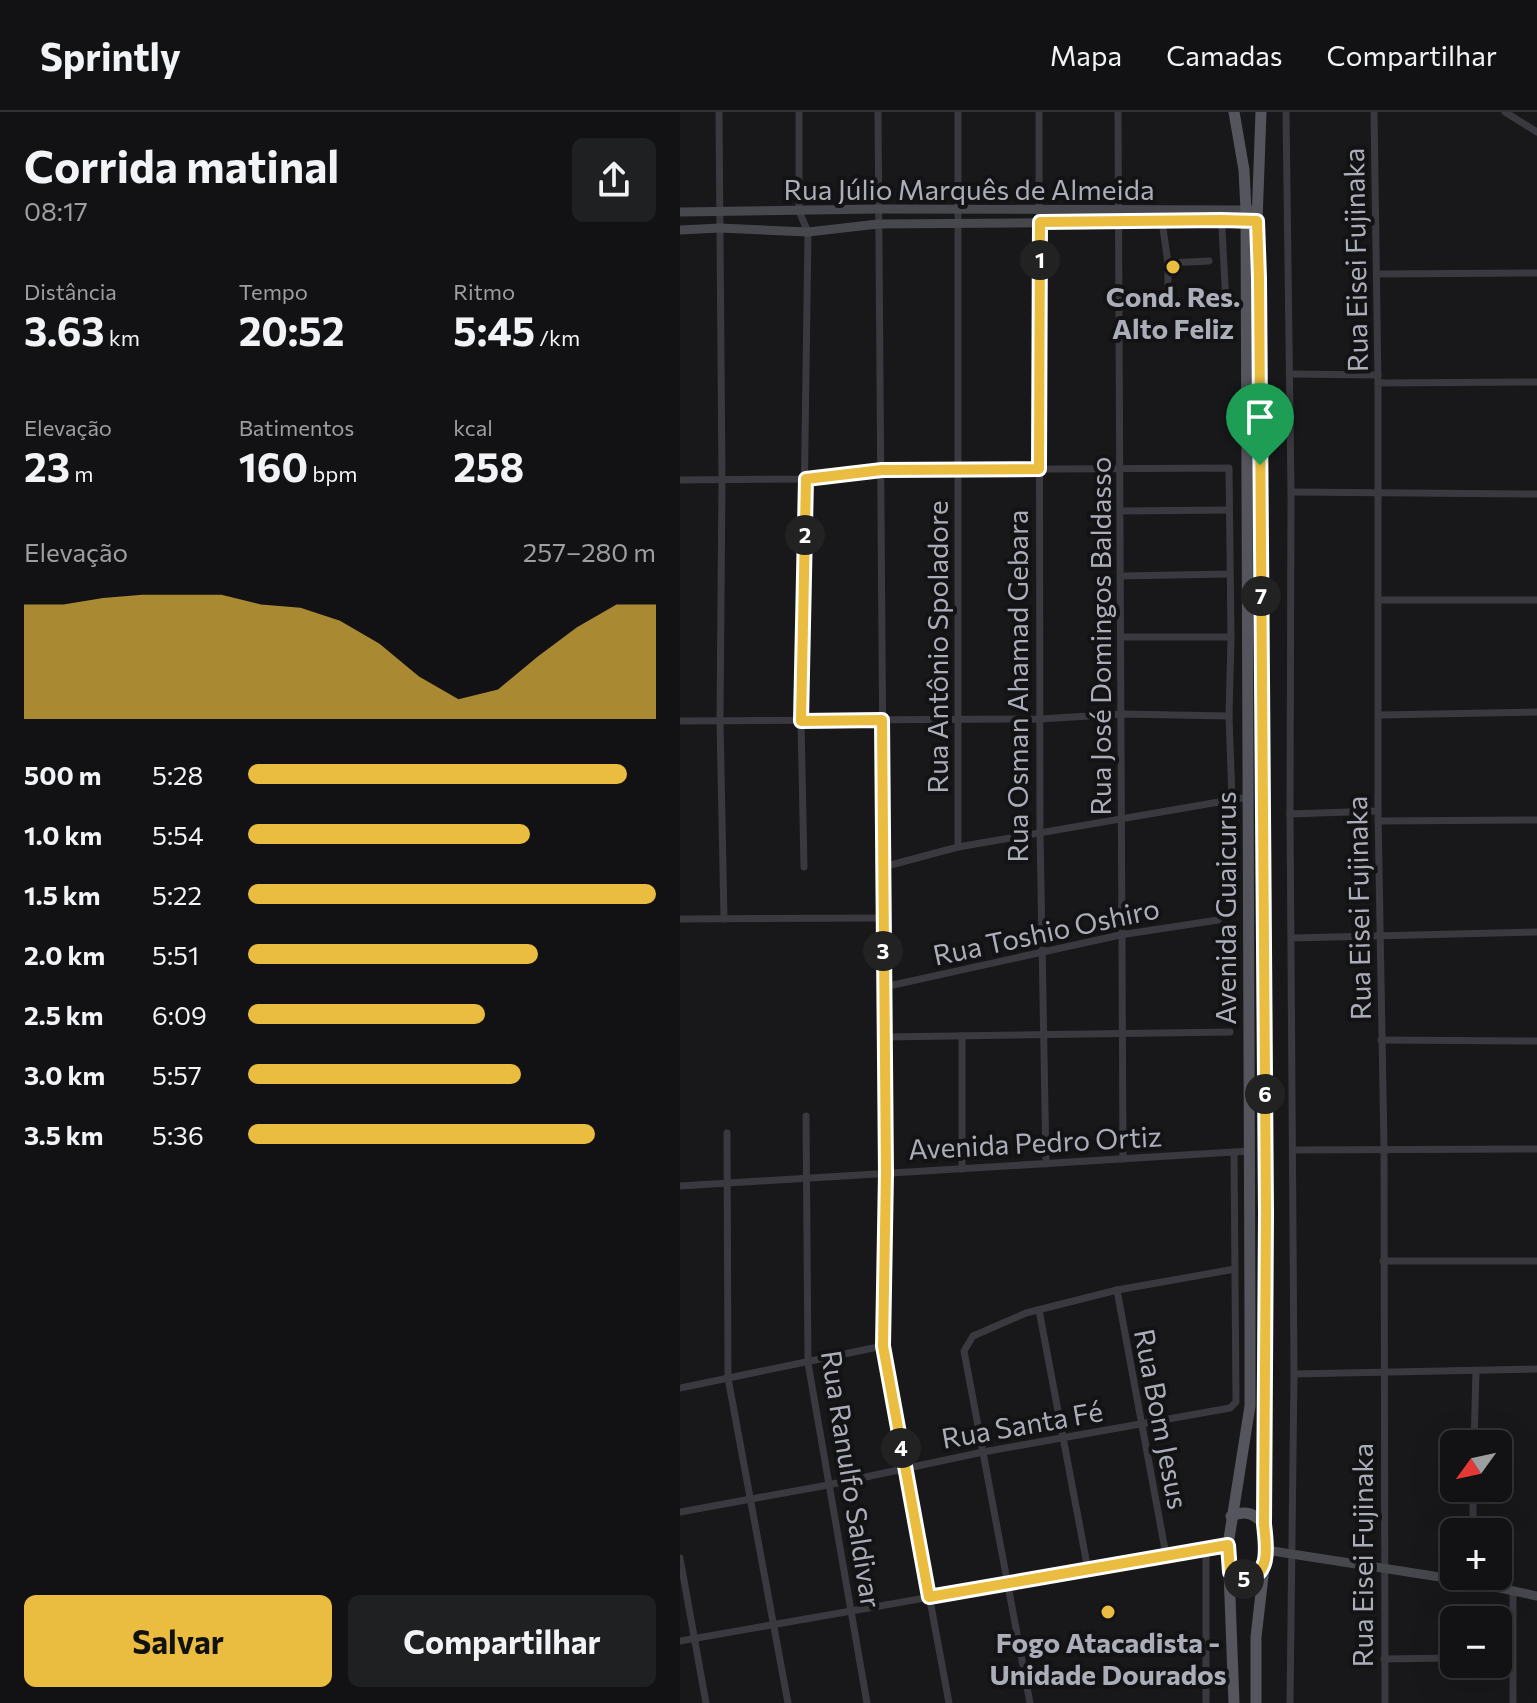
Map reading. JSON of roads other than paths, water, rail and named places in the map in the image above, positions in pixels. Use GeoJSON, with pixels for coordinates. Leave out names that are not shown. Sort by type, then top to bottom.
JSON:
{"type":"FeatureCollection","features":[{"type":"Feature","properties":{"kind":"main road","name":"Avenida Guaicurus"},"geometry":{"type":"LineString","coordinates":[[1234,112],[1251,216],[1266,1198],[1266,1550],[1256,1637],[1256,1703]]}},
{"type":"Feature","properties":{"kind":"main road","name":"Avenida Guaicurus"},"geometry":{"type":"LineString","coordinates":[[1234,1703],[1228,1545],[1250,1406],[1248,797],[1251,216],[1261,112]]}},
{"type":"Feature","properties":{"kind":"main road"},"geometry":{"type":"LineString","coordinates":[[1231,1516],[1246,1512],[1256,1515],[1264,1524]]}},
{"type":"Feature","properties":{"kind":"main road"},"geometry":{"type":"LineString","coordinates":[[1230,1572],[1245,1579],[1262,1571]]}},
{"type":"Feature","properties":{"kind":"street"},"geometry":{"type":"LineString","coordinates":[[719,112],[720,721],[724,919]]}},
{"type":"Feature","properties":{"kind":"street"},"geometry":{"type":"LineString","coordinates":[[799,112],[799,211],[808,232],[801,721],[804,867]]}},
{"type":"Feature","properties":{"kind":"street"},"geometry":{"type":"LineString","coordinates":[[878,112],[886,1173],[883,1346],[949,1703]]}},
{"type":"Feature","properties":{"kind":"street","name":"Rua Antônio Spoladore"},"geometry":{"type":"LineString","coordinates":[[958,112],[958,847]]}},
{"type":"Feature","properties":{"kind":"street","name":"Rua Osman Ahamad Gebara"},"geometry":{"type":"LineString","coordinates":[[1039,112],[1040,832],[1046,1164]]}},
{"type":"Feature","properties":{"kind":"street","name":"Rua José Domingos Baldasso"},"geometry":{"type":"LineString","coordinates":[[1118,112],[1123,1159]]}},
{"type":"Feature","properties":{"kind":"street"},"geometry":{"type":"LineString","coordinates":[[1286,112],[1291,492],[1294,1374],[1290,1703]]}},
{"type":"Feature","properties":{"kind":"street","name":"Rua Eisei Fujinaka"},"geometry":{"type":"LineString","coordinates":[[1374,112],[1378,274],[1378,821],[1384,1148],[1385,1703]]}},
{"type":"Feature","properties":{"kind":"street"},"geometry":{"type":"LineString","coordinates":[[1505,112],[1537,132]]}},
{"type":"Feature","properties":{"kind":"street","name":"Rua Júlio Marquês de Almeida"},"geometry":{"type":"LineString","coordinates":[[680,212],[1040,209],[1162,221],[1221,215]]}},
{"type":"Feature","properties":{"kind":"street"},"geometry":{"type":"LineString","coordinates":[[1221,215],[1226,304]]}},
{"type":"Feature","properties":{"kind":"street","name":"Rua Júlio Marquês de Almeida"},"geometry":{"type":"LineString","coordinates":[[680,230],[720,228],[808,232],[878,224],[1040,222],[1120,216],[1251,216]]}},
{"type":"Feature","properties":{"kind":"street"},"geometry":{"type":"LineString","coordinates":[[1162,221],[1168,263],[1168,298]]}},
{"type":"Feature","properties":{"kind":"street"},"geometry":{"type":"LineString","coordinates":[[1168,263],[1209,261]]}},
{"type":"Feature","properties":{"kind":"street"},"geometry":{"type":"LineString","coordinates":[[1378,274],[1537,273]]}},
{"type":"Feature","properties":{"kind":"street"},"geometry":{"type":"LineString","coordinates":[[1290,374],[1537,382]]}},
{"type":"Feature","properties":{"kind":"street"},"geometry":{"type":"LineString","coordinates":[[680,480],[806,479],[882,470],[1229,468],[1232,799]]}},
{"type":"Feature","properties":{"kind":"street"},"geometry":{"type":"LineString","coordinates":[[1291,492],[1537,494]]}},
{"type":"Feature","properties":{"kind":"street"},"geometry":{"type":"LineString","coordinates":[[1121,511],[1229,510]]}},
{"type":"Feature","properties":{"kind":"street"},"geometry":{"type":"LineString","coordinates":[[1121,576],[1230,574]]}},
{"type":"Feature","properties":{"kind":"street"},"geometry":{"type":"LineString","coordinates":[[1378,600],[1537,600]]}},
{"type":"Feature","properties":{"kind":"street"},"geometry":{"type":"LineString","coordinates":[[1121,637],[1231,637]]}},
{"type":"Feature","properties":{"kind":"street"},"geometry":{"type":"LineString","coordinates":[[1380,715],[1537,712]]}},
{"type":"Feature","properties":{"kind":"street"},"geometry":{"type":"LineString","coordinates":[[680,721],[1040,719],[1122,714],[1229,716]]}},
{"type":"Feature","properties":{"kind":"street"},"geometry":{"type":"LineString","coordinates":[[883,867],[958,847],[1248,797]]}},
{"type":"Feature","properties":{"kind":"street"},"geometry":{"type":"LineString","coordinates":[[1290,814],[1378,811]]}},
{"type":"Feature","properties":{"kind":"street"},"geometry":{"type":"LineString","coordinates":[[1378,821],[1537,820]]}},
{"type":"Feature","properties":{"kind":"street"},"geometry":{"type":"LineString","coordinates":[[680,919],[883,918]]}},
{"type":"Feature","properties":{"kind":"street","name":"Rua Toshio Oshiro"},"geometry":{"type":"LineString","coordinates":[[884,987],[1120,935],[1218,920]]}},
{"type":"Feature","properties":{"kind":"street"},"geometry":{"type":"LineString","coordinates":[[1292,938],[1537,932]]}},
{"type":"Feature","properties":{"kind":"street"},"geometry":{"type":"LineString","coordinates":[[884,1037],[1230,1032]]}},
{"type":"Feature","properties":{"kind":"street"},"geometry":{"type":"LineString","coordinates":[[962,1036],[962,1169]]}},
{"type":"Feature","properties":{"kind":"street"},"geometry":{"type":"LineString","coordinates":[[1381,1040],[1535,1041]]}},
{"type":"Feature","properties":{"kind":"street","name":"Rua Ranulfo Saldivar"},"geometry":{"type":"LineString","coordinates":[[806,1116],[808,1363],[867,1703]]}},
{"type":"Feature","properties":{"kind":"street"},"geometry":{"type":"LineString","coordinates":[[727,1133],[728,1378],[788,1703]]}},
{"type":"Feature","properties":{"kind":"street"},"geometry":{"type":"LineString","coordinates":[[1293,1150],[1537,1149]]}},
{"type":"Feature","properties":{"kind":"street","name":"Avenida Pedro Ortiz"},"geometry":{"type":"LineString","coordinates":[[680,1186],[1250,1151]]}},
{"type":"Feature","properties":{"kind":"street"},"geometry":{"type":"LineString","coordinates":[[1030,1703],[964,1351],[973,1336],[1026,1313],[1117,1290],[1235,1269],[1234,1152]]}},
{"type":"Feature","properties":{"kind":"street"},"geometry":{"type":"LineString","coordinates":[[1383,1261],[1537,1261]]}},
{"type":"Feature","properties":{"kind":"street","name":"Rua Santa Fé"},"geometry":{"type":"LineString","coordinates":[[680,1512],[983,1452],[1230,1408],[1236,1402],[1235,1269]]}},
{"type":"Feature","properties":{"kind":"street","name":"Rua Bom Jesus"},"geometry":{"type":"LineString","coordinates":[[1117,1290],[1166,1555]]}},
{"type":"Feature","properties":{"kind":"street"},"geometry":{"type":"LineString","coordinates":[[1039,1310],[1088,1570]]}},
{"type":"Feature","properties":{"kind":"street"},"geometry":{"type":"LineString","coordinates":[[680,1388],[883,1346]]}},
{"type":"Feature","properties":{"kind":"street"},"geometry":{"type":"LineString","coordinates":[[1294,1374],[1537,1369]]}},
{"type":"Feature","properties":{"kind":"street"},"geometry":{"type":"LineString","coordinates":[[1474,1430],[1476,1371]]}},
{"type":"Feature","properties":{"kind":"street"},"geometry":{"type":"LineString","coordinates":[[680,1641],[1228,1545]]}},
{"type":"Feature","properties":{"kind":"street"},"geometry":{"type":"LineString","coordinates":[[1206,1549],[1206,1703]]}},
{"type":"Feature","properties":{"kind":"street"},"geometry":{"type":"LineString","coordinates":[[1266,1550],[1440,1575]]}},
{"type":"Feature","properties":{"kind":"street"},"geometry":{"type":"LineString","coordinates":[[680,1558],[706,1703]]}},
{"type":"Feature","properties":{"kind":"street"},"geometry":{"type":"LineString","coordinates":[[1507,1590],[1537,1596]]}},
{"type":"Feature","properties":{"kind":"street"},"geometry":{"type":"LineString","coordinates":[[1513,1592],[1513,1703]]}},
{"type":"Feature","properties":{"kind":"street"},"geometry":{"type":"LineString","coordinates":[[1384,1659],[1440,1658]]}},
{"type":"Feature","properties":{"kind":"place","name":"Cond. Res. Alto Feliz"},"geometry":{"type":"Point","coordinates":[1173,267]}},
{"type":"Feature","properties":{"kind":"place","name":"Fogo Atacadista - Unidade Dourados"},"geometry":{"type":"Point","coordinates":[1108,1612]}}]}
